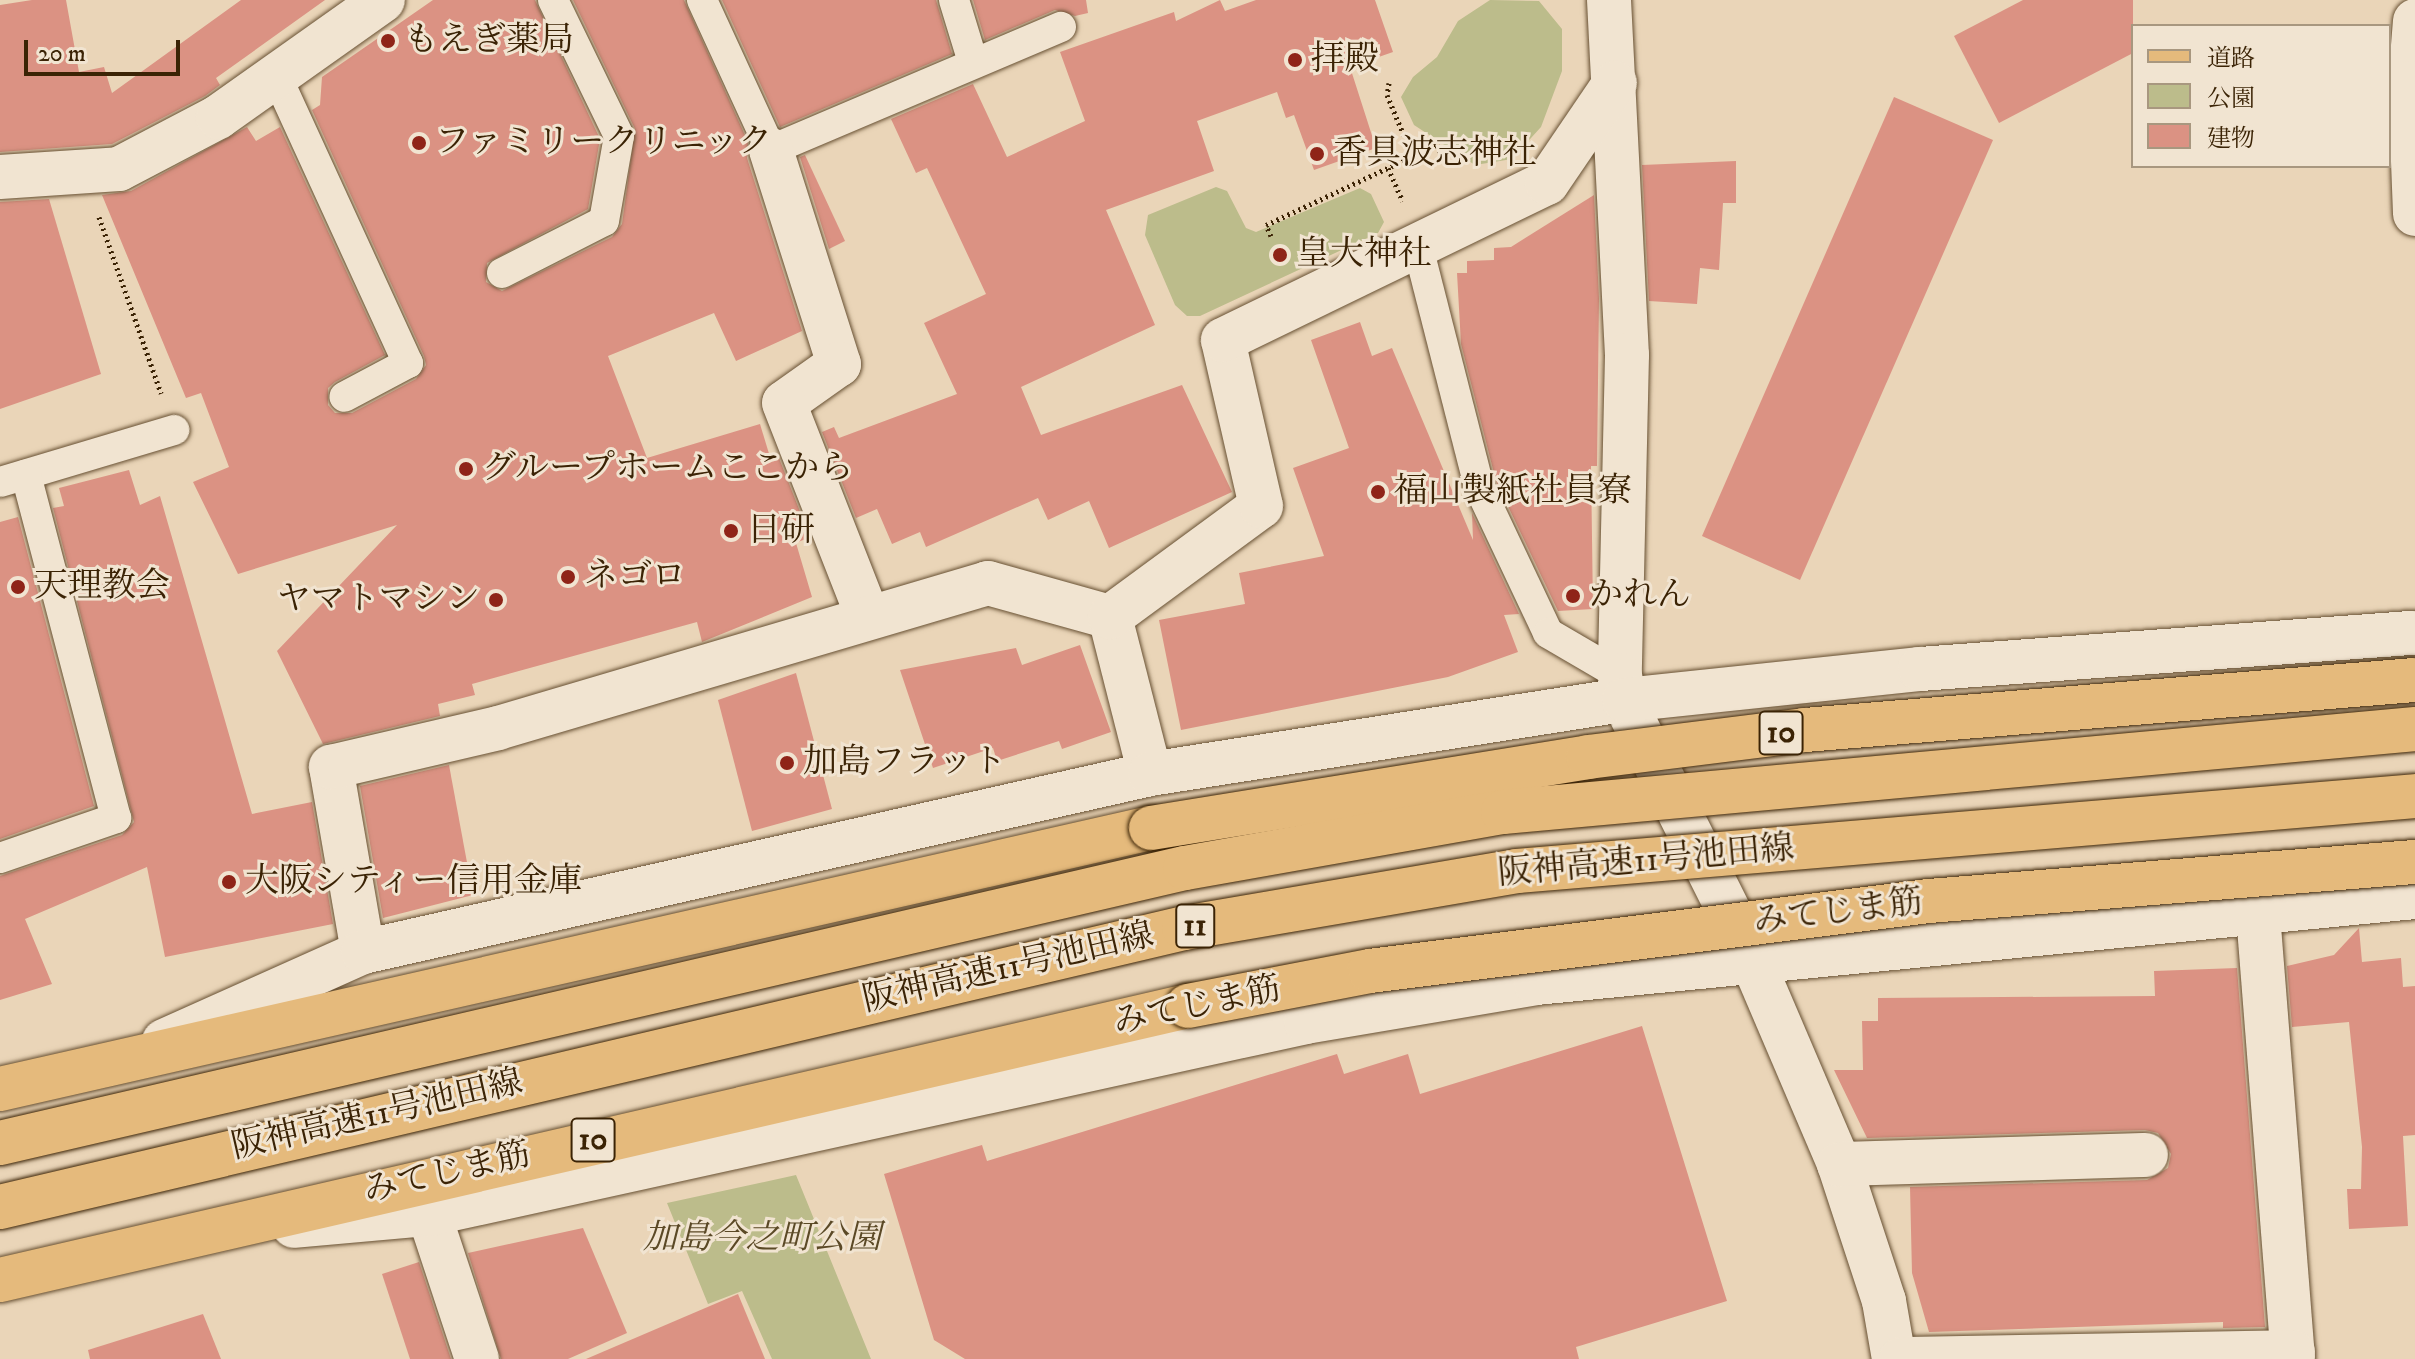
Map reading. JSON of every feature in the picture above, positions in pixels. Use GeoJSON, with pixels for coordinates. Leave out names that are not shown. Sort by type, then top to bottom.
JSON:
{"type":"FeatureCollection","features":[{"type":"Feature","properties":{"kind":"main road","name":"10"},"geometry":{"type":"LineString","coordinates":[[0,1089],[1151,828],[1588,757],[1805,730],[2415,680]]}},
{"type":"Feature","properties":{"kind":"main road","name":"阪神高速11号池田線"},"geometry":{"type":"LineString","coordinates":[[0,1143],[1169,872],[1488,814],[2021,761],[2415,729]]}},
{"type":"Feature","properties":{"kind":"main road","name":"阪神高速11号池田線"},"geometry":{"type":"LineString","coordinates":[[0,1207],[1184,928],[1517,871],[2415,796]]}},
{"type":"Feature","properties":{"kind":"main road","name":"みてじま筋"},"geometry":{"type":"LineString","coordinates":[[0,1280],[1188,1006],[1370,971],[1929,901],[2415,862]]}},
{"type":"Feature","properties":{"kind":"street"},"geometry":{"type":"LineString","coordinates":[[0,177],[119,169],[218,117],[383,0]]}},
{"type":"Feature","properties":{"kind":"street"},"geometry":{"type":"LineString","coordinates":[[1609,0],[1627,355],[1622,688],[1753,962],[1839,1164],[1884,1301],[1894,1359]]}},
{"type":"Feature","properties":{"kind":"street"},"geometry":{"type":"LineString","coordinates":[[2415,21],[2410,83],[2415,214]]}},
{"type":"Feature","properties":{"kind":"street"},"geometry":{"type":"LineString","coordinates":[[1110,617],[1261,506],[1223,340],[1413,228],[1547,183],[1615,83]]}},
{"type":"Feature","properties":{"kind":"street"},"geometry":{"type":"LineString","coordinates":[[771,150],[839,364],[784,403],[867,615]]}},
{"type":"Feature","properties":{"kind":"street"},"geometry":{"type":"LineString","coordinates":[[363,952],[331,767],[498,728],[867,615],[988,583],[1110,617]]}},
{"type":"Feature","properties":{"kind":"street"},"geometry":{"type":"LineString","coordinates":[[1110,617],[1150,774]]}},
{"type":"Feature","properties":{"kind":"street"},"geometry":{"type":"LineString","coordinates":[[126,1058],[363,952],[1150,774],[1622,688],[2415,633]]}},
{"type":"Feature","properties":{"kind":"street"},"geometry":{"type":"LineString","coordinates":[[178,1237],[429,1214],[1306,1022],[1536,983],[2415,897]]}},
{"type":"Feature","properties":{"kind":"street"},"geometry":{"type":"LineString","coordinates":[[1901,1359],[2293,1355],[2258,914]]}},
{"type":"Feature","properties":{"kind":"street"},"geometry":{"type":"LineString","coordinates":[[1839,1164],[2146,1155]]}},
{"type":"Feature","properties":{"kind":"street"},"geometry":{"type":"LineString","coordinates":[[429,1214],[477,1359]]}},
{"type":"Feature","properties":{"kind":"lane"},"geometry":{"type":"LineString","coordinates":[[502,273],[604,221],[619,136],[553,0]]}},
{"type":"Feature","properties":{"kind":"lane"},"geometry":{"type":"LineString","coordinates":[[702,0],[771,150],[1061,27]]}},
{"type":"Feature","properties":{"kind":"lane"},"geometry":{"type":"LineString","coordinates":[[954,0],[973,62]]}},
{"type":"Feature","properties":{"kind":"lane"},"geometry":{"type":"LineString","coordinates":[[276,75],[408,363],[344,397]]}},
{"type":"Feature","properties":{"kind":"lane"},"geometry":{"type":"LineString","coordinates":[[1413,228],[1479,487],[1548,633],[1622,688]]}},
{"type":"Feature","properties":{"kind":"lane"},"geometry":{"type":"LineString","coordinates":[[0,858],[116,818],[13,478],[174,430]]}},
{"type":"Feature","properties":{"kind":"path"},"geometry":{"type":"LineString","coordinates":[[1389,83],[1387,95],[1413,157]]}},
{"type":"Feature","properties":{"kind":"path"},"geometry":{"type":"LineString","coordinates":[[1271,236],[1266,225],[1437,145],[1443,158]]}},
{"type":"Feature","properties":{"kind":"path"},"geometry":{"type":"LineString","coordinates":[[1388,168],[1413,228]]}},
{"type":"Feature","properties":{"kind":"path"},"geometry":{"type":"LineString","coordinates":[[83,171],[174,430]]}},
{"type":"Feature","properties":{"kind":"green space"},"geometry":{"type":"Polygon","coordinates":[[[1490,0],[1539,1],[1562,29],[1562,71],[1541,127],[1512,159],[1475,165],[1414,125],[1401,97],[1413,77],[1437,57],[1458,21],[1490,0]]]}},
{"type":"Feature","properties":{"kind":"green space"},"geometry":{"type":"Polygon","coordinates":[[[1216,187],[1227,191],[1246,228],[1256,232],[1360,188],[1371,194],[1384,222],[1378,233],[1200,316],[1187,316],[1175,305],[1145,235],[1148,215],[1216,187]]]}},
{"type":"Feature","properties":{"kind":"green space","name":"加島今之町公園"},"geometry":{"type":"Polygon","coordinates":[[[796,1175],[871,1359],[772,1359],[742,1291],[708,1304],[667,1203],[796,1175]]]}},
{"type":"Feature","properties":{"kind":"building"},"geometry":{"type":"Polygon","coordinates":[[[32,0],[66,0],[79,72],[104,67],[112,93],[241,0],[325,0],[216,78],[220,85],[205,96],[112,144],[0,152],[0,5],[32,0]]]}},
{"type":"Feature","properties":{"kind":"building"},"geometry":{"type":"Polygon","coordinates":[[[433,0],[535,0],[600,139],[588,209],[487,263],[486,282],[502,291],[612,237],[622,224],[635,129],[573,0],[684,0],[748,142],[747,158],[802,331],[736,361],[714,313],[608,356],[647,458],[760,424],[770,457],[777,453],[810,537],[796,543],[812,597],[702,642],[697,622],[472,684],[475,695],[438,704],[440,716],[323,744],[277,651],[397,525],[238,574],[193,482],[229,467],[201,393],[186,398],[102,195],[131,191],[247,127],[256,141],[280,127],[385,355],[328,388],[328,405],[335,413],[352,413],[416,379],[426,365],[424,356],[312,110],[320,105],[322,77],[433,0]]]}},
{"type":"Feature","properties":{"kind":"building"},"geometry":{"type":"Polygon","coordinates":[[[722,0],[936,0],[952,54],[780,127],[722,0]]]}},
{"type":"Feature","properties":{"kind":"building"},"geometry":{"type":"Polygon","coordinates":[[[973,0],[1086,0],[1088,13],[1075,16],[1055,10],[985,40],[973,0]]]}},
{"type":"Feature","properties":{"kind":"building"},"geometry":{"type":"Polygon","coordinates":[[[1220,0],[1225,11],[1256,0],[1375,0],[1393,52],[1350,67],[1376,148],[1314,170],[1294,115],[1286,118],[1277,92],[1197,121],[1214,171],[1106,210],[1155,325],[1021,387],[1041,435],[1182,385],[1232,492],[1109,548],[1089,501],[1048,520],[1038,498],[926,547],[920,532],[892,544],[877,509],[856,518],[822,432],[834,427],[839,438],[957,394],[924,323],[986,294],[927,168],[916,173],[891,119],[973,84],[1007,157],[1085,121],[1060,52],[1174,12],[1176,21],[1220,0]]]}},
{"type":"Feature","properties":{"kind":"building"},"geometry":{"type":"Polygon","coordinates":[[[2023,0],[2133,0],[2131,54],[1999,123],[1954,36],[2023,0]]]}},
{"type":"Feature","properties":{"kind":"building"},"geometry":{"type":"Polygon","coordinates":[[[1894,97],[1993,140],[1800,580],[1702,536],[1894,97]]]}},
{"type":"Feature","properties":{"kind":"building"},"geometry":{"type":"Polygon","coordinates":[[[805,155],[845,241],[829,249],[800,157],[805,155]]]}},
{"type":"Feature","properties":{"kind":"building"},"geometry":{"type":"Polygon","coordinates":[[[1736,161],[1736,203],[1723,203],[1719,270],[1700,268],[1697,304],[1649,301],[1642,165],[1736,161]]]}},
{"type":"Feature","properties":{"kind":"building"},"geometry":{"type":"Polygon","coordinates":[[[1594,195],[1599,298],[1597,466],[1591,466],[1593,609],[1558,611],[1496,481],[1461,344],[1457,273],[1467,273],[1467,261],[1494,260],[1494,248],[1511,247],[1594,195]]]}},
{"type":"Feature","properties":{"kind":"building"},"geometry":{"type":"Polygon","coordinates":[[[49,199],[101,374],[0,409],[0,202],[49,199]]]}},
{"type":"Feature","properties":{"kind":"building"},"geometry":{"type":"Polygon","coordinates":[[[1360,322],[1372,356],[1392,348],[1473,540],[1472,513],[1519,614],[1504,615],[1518,652],[1448,677],[1181,730],[1159,620],[1245,604],[1239,573],[1324,556],[1293,468],[1349,448],[1311,340],[1360,322]]]}},
{"type":"Feature","properties":{"kind":"building"},"geometry":{"type":"Polygon","coordinates":[[[129,470],[140,505],[160,496],[252,814],[312,802],[333,924],[165,957],[147,867],[25,919],[52,984],[0,1000],[0,876],[122,835],[134,822],[53,508],[64,506],[59,488],[129,470]]]}},
{"type":"Feature","properties":{"kind":"building"},"geometry":{"type":"Polygon","coordinates":[[[18,517],[94,806],[0,839],[0,522],[18,517]]]}},
{"type":"Feature","properties":{"kind":"building"},"geometry":{"type":"Polygon","coordinates":[[[1080,645],[1111,732],[1062,749],[1059,741],[997,761],[993,748],[933,768],[900,670],[1016,648],[1022,665],[1080,645]]]}},
{"type":"Feature","properties":{"kind":"building","name":"加島フラット"},"geometry":{"type":"Polygon","coordinates":[[[796,673],[832,809],[752,831],[718,700],[796,673]]]}},
{"type":"Feature","properties":{"kind":"building"},"geometry":{"type":"Polygon","coordinates":[[[449,765],[473,895],[383,918],[360,786],[449,765]]]}},
{"type":"Feature","properties":{"kind":"building"},"geometry":{"type":"Polygon","coordinates":[[[2359,928],[2362,962],[2401,958],[2403,987],[2415,986],[2415,1135],[2403,1136],[2408,1226],[2349,1229],[2347,1189],[2361,1189],[2362,1147],[2349,1022],[2292,1027],[2287,966],[2334,955],[2359,928]]]}},
{"type":"Feature","properties":{"kind":"building"},"geometry":{"type":"Polygon","coordinates":[[[2237,968],[2265,1327],[2223,1328],[2223,1322],[1929,1332],[1912,1273],[1910,1187],[2147,1180],[2168,1168],[2171,1154],[2158,1133],[2145,1130],[1867,1138],[1834,1070],[1863,1070],[1862,1021],[1878,1021],[1878,998],[2155,996],[2154,971],[2237,968]]]}},
{"type":"Feature","properties":{"kind":"building"},"geometry":{"type":"Polygon","coordinates":[[[1642,1026],[1727,1301],[1576,1347],[1579,1359],[965,1359],[934,1340],[884,1174],[982,1145],[987,1161],[1337,1054],[1344,1074],[1408,1054],[1420,1094],[1642,1026]]]}},
{"type":"Feature","properties":{"kind":"building"},"geometry":{"type":"Polygon","coordinates":[[[583,1228],[627,1333],[568,1359],[501,1359],[468,1253],[583,1228]]]}},
{"type":"Feature","properties":{"kind":"building"},"geometry":{"type":"Polygon","coordinates":[[[419,1262],[451,1359],[410,1359],[382,1274],[419,1262]]]}},
{"type":"Feature","properties":{"kind":"building"},"geometry":{"type":"Polygon","coordinates":[[[738,1294],[765,1359],[586,1359],[738,1294]]]}},
{"type":"Feature","properties":{"kind":"building"},"geometry":{"type":"Polygon","coordinates":[[[203,1314],[221,1359],[90,1359],[88,1350],[203,1314]]]}},
{"type":"Feature","properties":{"kind":"place","name":"もえぎ薬局"},"geometry":{"type":"Point","coordinates":[388,41]}},
{"type":"Feature","properties":{"kind":"place","name":"拝殿"},"geometry":{"type":"Point","coordinates":[1295,60]}},
{"type":"Feature","properties":{"kind":"place","name":"ファミリークリニック"},"geometry":{"type":"Point","coordinates":[419,143]}},
{"type":"Feature","properties":{"kind":"place","name":"香具波志神社"},"geometry":{"type":"Point","coordinates":[1317,154]}},
{"type":"Feature","properties":{"kind":"place","name":"皇大神社"},"geometry":{"type":"Point","coordinates":[1280,255]}},
{"type":"Feature","properties":{"kind":"place","name":"グループホームここから"},"geometry":{"type":"Point","coordinates":[466,469]}},
{"type":"Feature","properties":{"kind":"place","name":"福山製紙社員寮"},"geometry":{"type":"Point","coordinates":[1378,492]}},
{"type":"Feature","properties":{"kind":"place","name":"日研"},"geometry":{"type":"Point","coordinates":[731,531]}},
{"type":"Feature","properties":{"kind":"place","name":"ネゴロ"},"geometry":{"type":"Point","coordinates":[568,577]}},
{"type":"Feature","properties":{"kind":"place","name":"天理教会"},"geometry":{"type":"Point","coordinates":[18,587]}},
{"type":"Feature","properties":{"kind":"place","name":"かれん"},"geometry":{"type":"Point","coordinates":[1573,596]}},
{"type":"Feature","properties":{"kind":"place","name":"ヤマトマシン"},"geometry":{"type":"Point","coordinates":[496,600]}},
{"type":"Feature","properties":{"kind":"place","name":"加島フラット"},"geometry":{"type":"Point","coordinates":[787,763]}},
{"type":"Feature","properties":{"kind":"place","name":"大阪シティー信用金庫"},"geometry":{"type":"Point","coordinates":[229,882]}}]}
